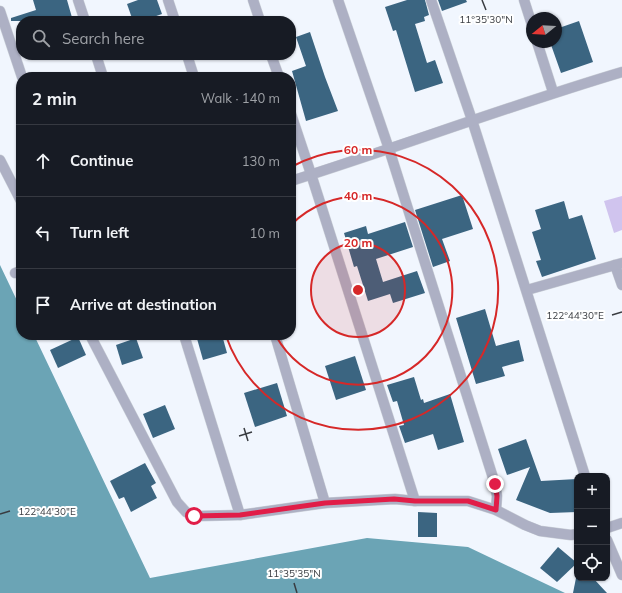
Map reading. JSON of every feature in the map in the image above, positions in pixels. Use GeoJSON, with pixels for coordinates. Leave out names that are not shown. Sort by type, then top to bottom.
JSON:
{"type":"FeatureCollection","features":[{"type":"Feature","properties":{"kind":"street"},"geometry":{"type":"LineString","coordinates":[[78,0],[83,16]]}},
{"type":"Feature","properties":{"kind":"street"},"geometry":{"type":"LineString","coordinates":[[168,0],[173,16]]}},
{"type":"Feature","properties":{"kind":"street"},"geometry":{"type":"LineString","coordinates":[[253,0],[258,16]]}},
{"type":"Feature","properties":{"kind":"street"},"geometry":{"type":"LineString","coordinates":[[338,0],[389,149],[495,484],[497,496],[496,510]]}},
{"type":"Feature","properties":{"kind":"street"},"geometry":{"type":"LineString","coordinates":[[431,0],[472,120],[584,473]]}},
{"type":"Feature","properties":{"kind":"street"},"geometry":{"type":"LineString","coordinates":[[524,0],[528,12]]}},
{"type":"Feature","properties":{"kind":"street"},"geometry":{"type":"LineString","coordinates":[[0,11],[16,59]]}},
{"type":"Feature","properties":{"kind":"street"},"geometry":{"type":"LineString","coordinates":[[539,48],[553,92]]}},
{"type":"Feature","properties":{"kind":"street"},"geometry":{"type":"LineString","coordinates":[[16,60],[20,72]]}},
{"type":"Feature","properties":{"kind":"street"},"geometry":{"type":"LineString","coordinates":[[98,60],[101,72]]}},
{"type":"Feature","properties":{"kind":"street"},"geometry":{"type":"LineString","coordinates":[[189,60],[192,72]]}},
{"type":"Feature","properties":{"kind":"street"},"geometry":{"type":"LineString","coordinates":[[273,60],[276,72]]}},
{"type":"Feature","properties":{"kind":"street"},"geometry":{"type":"LineString","coordinates":[[296,179],[389,149],[553,92],[622,72]]}},
{"type":"Feature","properties":{"kind":"street"},"geometry":{"type":"LineString","coordinates":[[296,129],[415,501]]}},
{"type":"Feature","properties":{"kind":"street"},"geometry":{"type":"LineString","coordinates":[[0,160],[16,191]]}},
{"type":"Feature","properties":{"kind":"street"},"geometry":{"type":"LineString","coordinates":[[527,290],[619,264],[622,285]]}},
{"type":"Feature","properties":{"kind":"street"},"geometry":{"type":"LineString","coordinates":[[93,340],[177,502],[182,509],[194,516],[240,515],[325,503],[394,499],[415,501],[468,501],[496,510],[526,525],[540,530],[574,534]]}},
{"type":"Feature","properties":{"kind":"street"},"geometry":{"type":"LineString","coordinates":[[186,340],[240,515]]}},
{"type":"Feature","properties":{"kind":"street"},"geometry":{"type":"LineString","coordinates":[[276,340],[325,503]]}},
{"type":"Feature","properties":{"kind":"street"},"geometry":{"type":"LineString","coordinates":[[610,527],[622,522]]}},
{"type":"Feature","properties":{"kind":"street"},"geometry":{"type":"LineString","coordinates":[[609,545],[622,575]]}},
{"type":"Feature","properties":{"kind":"shaded area"},"geometry":{"type":"Polygon","coordinates":[[[622,196],[622,230],[614,233],[604,201],[622,196]]]}},
{"type":"Feature","properties":{"kind":"water"},"geometry":{"type":"Polygon","coordinates":[[[0,265],[16,299],[16,340],[36,340],[150,578],[367,538],[468,547],[565,593],[0,593],[0,265]]]}},
{"type":"Feature","properties":{"kind":"building"},"geometry":{"type":"Polygon","coordinates":[[[33,0],[67,0],[72,16],[17,16],[36,10],[33,0]]]}},
{"type":"Feature","properties":{"kind":"building"},"geometry":{"type":"Polygon","coordinates":[[[138,0],[157,0],[162,14],[156,16],[131,16],[127,4],[138,0]]]}},
{"type":"Feature","properties":{"kind":"building"},"geometry":{"type":"Polygon","coordinates":[[[407,0],[425,0],[429,15],[424,17],[425,21],[415,24],[427,63],[435,60],[443,83],[415,92],[396,30],[393,31],[385,7],[407,0]]]}},
{"type":"Feature","properties":{"kind":"building"},"geometry":{"type":"Polygon","coordinates":[[[438,0],[466,0],[467,2],[442,11],[438,0]]]}},
{"type":"Feature","properties":{"kind":"building"},"geometry":{"type":"Polygon","coordinates":[[[16,16],[16,21],[11,21],[11,18],[16,16]]]}},
{"type":"Feature","properties":{"kind":"building"},"geometry":{"type":"Polygon","coordinates":[[[579,21],[593,62],[561,73],[552,48],[562,48],[562,27],[579,21]]]}},
{"type":"Feature","properties":{"kind":"building"},"geometry":{"type":"Polygon","coordinates":[[[310,32],[338,111],[306,121],[296,85],[296,72],[292,71],[306,66],[296,37],[310,32]]]}},
{"type":"Feature","properties":{"kind":"building"},"geometry":{"type":"Polygon","coordinates":[[[462,195],[473,229],[442,239],[450,261],[433,267],[415,210],[462,195]]]}},
{"type":"Feature","properties":{"kind":"building"},"geometry":{"type":"Polygon","coordinates":[[[564,201],[569,219],[582,215],[596,259],[542,277],[536,261],[541,260],[532,232],[541,229],[535,210],[564,201]]]}},
{"type":"Feature","properties":{"kind":"building"},"geometry":{"type":"Polygon","coordinates":[[[405,222],[413,247],[376,259],[383,282],[417,271],[425,293],[393,303],[390,294],[368,301],[357,266],[354,267],[344,233],[366,226],[368,234],[405,222]]]}},
{"type":"Feature","properties":{"kind":"building"},"geometry":{"type":"Polygon","coordinates":[[[485,309],[496,346],[519,340],[524,361],[502,367],[505,376],[476,384],[456,318],[485,309]]]}},
{"type":"Feature","properties":{"kind":"building"},"geometry":{"type":"Polygon","coordinates":[[[72,340],[79,340],[86,355],[58,368],[50,350],[72,340]]]}},
{"type":"Feature","properties":{"kind":"building"},"geometry":{"type":"Polygon","coordinates":[[[130,340],[137,340],[143,358],[122,365],[116,345],[130,340]]]}},
{"type":"Feature","properties":{"kind":"building"},"geometry":{"type":"Polygon","coordinates":[[[197,340],[223,340],[227,353],[203,360],[197,340]]]}},
{"type":"Feature","properties":{"kind":"building"},"geometry":{"type":"Polygon","coordinates":[[[355,356],[366,390],[336,400],[325,366],[355,356]]]}},
{"type":"Feature","properties":{"kind":"building"},"geometry":{"type":"Polygon","coordinates":[[[414,377],[421,400],[423,399],[424,403],[450,394],[464,442],[438,450],[433,434],[405,443],[399,426],[404,425],[397,401],[393,402],[387,385],[414,377]]]}},
{"type":"Feature","properties":{"kind":"building"},"geometry":{"type":"Polygon","coordinates":[[[277,383],[287,416],[255,427],[244,393],[277,383]]]}},
{"type":"Feature","properties":{"kind":"building"},"geometry":{"type":"Polygon","coordinates":[[[165,405],[175,429],[153,438],[143,414],[165,405]]]}},
{"type":"Feature","properties":{"kind":"building"},"geometry":{"type":"Polygon","coordinates":[[[526,439],[541,481],[574,479],[574,512],[550,513],[516,500],[530,467],[507,475],[498,449],[526,439]]]}},
{"type":"Feature","properties":{"kind":"building"},"geometry":{"type":"Polygon","coordinates":[[[145,463],[156,483],[151,486],[157,498],[131,512],[124,497],[119,499],[110,481],[145,463]]]}},
{"type":"Feature","properties":{"kind":"building"},"geometry":{"type":"Polygon","coordinates":[[[418,512],[437,513],[437,537],[418,537],[418,512]]]}},
{"type":"Feature","properties":{"kind":"building"},"geometry":{"type":"Polygon","coordinates":[[[558,547],[574,560],[574,566],[557,582],[540,568],[558,547]]]}},
{"type":"Feature","properties":{"kind":"building"},"geometry":{"type":"Polygon","coordinates":[[[575,581],[596,581],[607,593],[573,593],[575,581]]]}},
{"type":"Feature","properties":{"kind":"route"},"geometry":{"type":"LineString","coordinates":[[194,516],[240,515],[325,503],[394,499],[415,501],[468,501],[496,510],[497,496],[495,484]]}}]}
